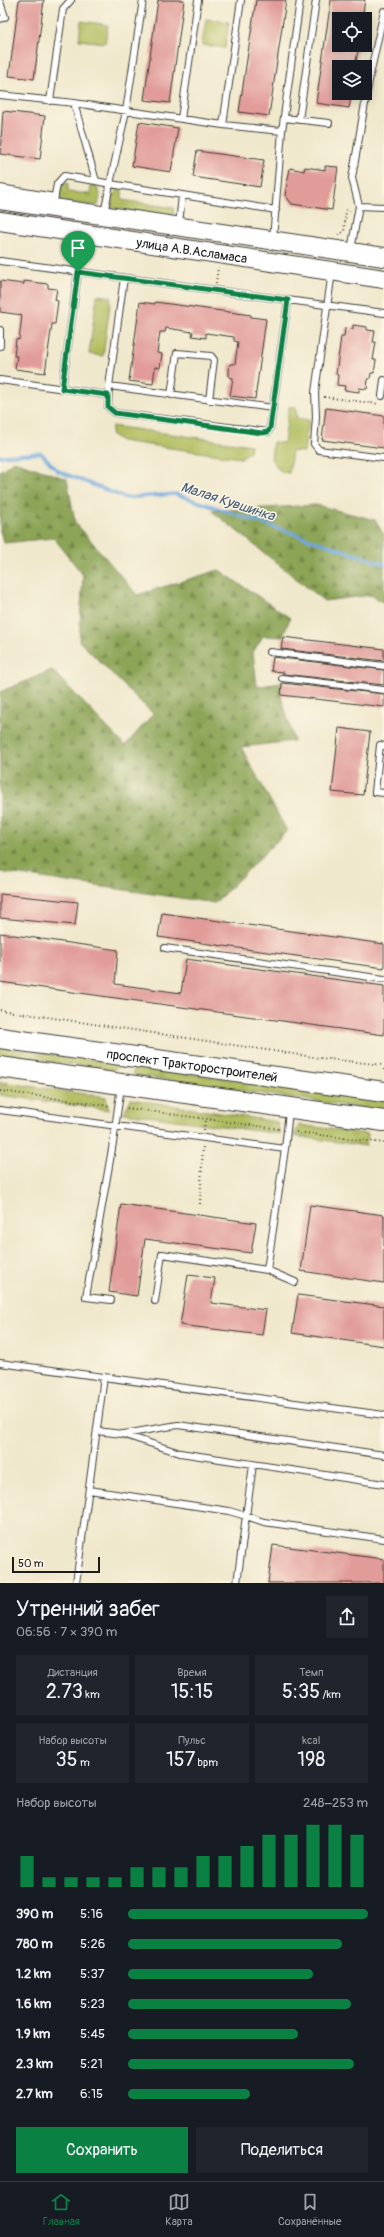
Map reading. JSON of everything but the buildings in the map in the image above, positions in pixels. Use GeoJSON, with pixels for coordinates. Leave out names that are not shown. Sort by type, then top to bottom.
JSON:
{"type":"FeatureCollection","features":[{"type":"Feature","properties":{"kind":"main road","name":"проспект Тракторостроителей"},"geometry":{"type":"LineString","coordinates":[[0,1038],[384,1092]]}},
{"type":"Feature","properties":{"kind":"main road"},"geometry":{"type":"LineString","coordinates":[[121,1084],[126,1056]]}},
{"type":"Feature","properties":{"kind":"main road"},"geometry":{"type":"LineString","coordinates":[[0,1067],[384,1121]]}},
{"type":"Feature","properties":{"kind":"street","name":"улица А.В.Асламаса"},"geometry":{"type":"LineString","coordinates":[[0,200],[54,202],[104,216],[384,257]]}},
{"type":"Feature","properties":{"kind":"street","name":"улица А.В.Асламаса"},"geometry":{"type":"LineString","coordinates":[[0,221],[384,279]]}},
{"type":"Feature","properties":{"kind":"lane"},"geometry":{"type":"LineString","coordinates":[[50,101],[63,9],[71,0]]}},
{"type":"Feature","properties":{"kind":"lane"},"geometry":{"type":"LineString","coordinates":[[104,216],[126,111],[142,0]]}},
{"type":"Feature","properties":{"kind":"lane"},"geometry":{"type":"LineString","coordinates":[[181,119],[198,0]]}},
{"type":"Feature","properties":{"kind":"lane"},"geometry":{"type":"LineString","coordinates":[[223,125],[241,0]]}},
{"type":"Feature","properties":{"kind":"lane"},"geometry":{"type":"LineString","coordinates":[[273,241],[282,131],[300,0]]}},
{"type":"Feature","properties":{"kind":"lane"},"geometry":{"type":"LineString","coordinates":[[299,120],[316,0]]}},
{"type":"Feature","properties":{"kind":"lane"},"geometry":{"type":"LineString","coordinates":[[0,2],[5,16],[0,19]]}},
{"type":"Feature","properties":{"kind":"lane"},"geometry":{"type":"LineString","coordinates":[[351,252],[358,209],[352,178],[370,74],[384,11]]}},
{"type":"Feature","properties":{"kind":"lane"},"geometry":{"type":"LineString","coordinates":[[0,95],[74,103],[223,125],[282,131]]}},
{"type":"Feature","properties":{"kind":"lane"},"geometry":{"type":"LineString","coordinates":[[74,103],[96,181]]}},
{"type":"Feature","properties":{"kind":"lane"},"geometry":{"type":"LineString","coordinates":[[284,118],[328,123]]}},
{"type":"Feature","properties":{"kind":"lane"},"geometry":{"type":"LineString","coordinates":[[0,188],[54,202],[57,184],[64,176],[276,210]]}},
{"type":"Feature","properties":{"kind":"lane"},"geometry":{"type":"LineString","coordinates":[[178,227],[182,195]]}},
{"type":"Feature","properties":{"kind":"lane"},"geometry":{"type":"LineString","coordinates":[[358,209],[384,207]]}},
{"type":"Feature","properties":{"kind":"lane"},"geometry":{"type":"LineString","coordinates":[[0,260],[78,272],[384,313]]}},
{"type":"Feature","properties":{"kind":"lane"},"geometry":{"type":"LineString","coordinates":[[332,271],[315,396],[316,417],[314,444],[316,448],[384,458]]}},
{"type":"Feature","properties":{"kind":"lane"},"geometry":{"type":"LineString","coordinates":[[62,389],[78,272]]}},
{"type":"Feature","properties":{"kind":"lane"},"geometry":{"type":"LineString","coordinates":[[124,278],[109,386],[108,407],[115,413],[262,433],[268,432],[270,428],[288,300]]}},
{"type":"Feature","properties":{"kind":"lane"},"geometry":{"type":"LineString","coordinates":[[0,330],[0,346]]}},
{"type":"Feature","properties":{"kind":"lane"},"geometry":{"type":"LineString","coordinates":[[171,395],[177,353],[211,356],[214,360],[209,400]]}},
{"type":"Feature","properties":{"kind":"lane"},"geometry":{"type":"LineString","coordinates":[[0,380],[108,395]]}},
{"type":"Feature","properties":{"kind":"lane"},"geometry":{"type":"LineString","coordinates":[[382,396],[384,380]]}},
{"type":"Feature","properties":{"kind":"lane"},"geometry":{"type":"LineString","coordinates":[[109,386],[273,408]]}},
{"type":"Feature","properties":{"kind":"lane"},"geometry":{"type":"LineString","coordinates":[[270,652],[384,666]]}},
{"type":"Feature","properties":{"kind":"lane"},"geometry":{"type":"LineString","coordinates":[[282,678],[384,690]]}},
{"type":"Feature","properties":{"kind":"lane"},"geometry":{"type":"LineString","coordinates":[[384,746],[380,745],[375,792],[384,793]]}},
{"type":"Feature","properties":{"kind":"lane"},"geometry":{"type":"LineString","coordinates":[[165,948],[384,979]]}},
{"type":"Feature","properties":{"kind":"lane"},"geometry":{"type":"LineString","coordinates":[[110,1300],[86,1297],[121,1084]]}},
{"type":"Feature","properties":{"kind":"lane"},"geometry":{"type":"LineString","coordinates":[[267,1270],[285,1149],[289,1108]]}},
{"type":"Feature","properties":{"kind":"lane"},"geometry":{"type":"LineString","coordinates":[[0,1110],[115,1127],[285,1149]]}},
{"type":"Feature","properties":{"kind":"lane"},"geometry":{"type":"LineString","coordinates":[[155,1301],[162,1254],[267,1270],[295,1282]]}},
{"type":"Feature","properties":{"kind":"lane"},"geometry":{"type":"LineString","coordinates":[[0,1363],[384,1415]]}},
{"type":"Feature","properties":{"kind":"lane"},"geometry":{"type":"LineString","coordinates":[[76,1583],[104,1377]]}},
{"type":"Feature","properties":{"kind":"lane"},"geometry":{"type":"LineString","coordinates":[[122,1434],[178,1425],[384,1455]]}},
{"type":"Feature","properties":{"kind":"lane"},"geometry":{"type":"LineString","coordinates":[[97,1431],[122,1434],[180,1454],[384,1484]]}},
{"type":"Feature","properties":{"kind":"lane"},"geometry":{"type":"LineString","coordinates":[[237,1583],[253,1465]]}},
{"type":"Feature","properties":{"kind":"lane"},"geometry":{"type":"LineString","coordinates":[[88,1490],[229,1511],[264,1522],[384,1539]]}},
{"type":"Feature","properties":{"kind":"path"},"geometry":{"type":"LineString","coordinates":[[335,234],[344,232],[346,210],[358,209]]}},
{"type":"Feature","properties":{"kind":"path"},"geometry":{"type":"LineString","coordinates":[[215,290],[218,268]]}},
{"type":"Feature","properties":{"kind":"path"},"geometry":{"type":"LineString","coordinates":[[315,396],[384,405]]}},
{"type":"Feature","properties":{"kind":"path"},"geometry":{"type":"LineString","coordinates":[[0,1010],[320,1058],[384,1065]]}},
{"type":"Feature","properties":{"kind":"path"},"geometry":{"type":"LineString","coordinates":[[0,1091],[112,1106]]}},
{"type":"Feature","properties":{"kind":"path"},"geometry":{"type":"LineString","coordinates":[[124,1108],[280,1129]]}},
{"type":"Feature","properties":{"kind":"path"},"geometry":{"type":"LineString","coordinates":[[200,1204],[205,1119]]}},
{"type":"Feature","properties":{"kind":"path"},"geometry":{"type":"LineString","coordinates":[[291,1131],[384,1143]]}},
{"type":"Feature","properties":{"kind":"green space"},"geometry":{"type":"Polygon","coordinates":[[[206,19],[229,22],[225,48],[202,45],[206,19]]]}},
{"type":"Feature","properties":{"kind":"green space"},"geometry":{"type":"Polygon","coordinates":[[[81,21],[108,25],[105,43],[79,40],[81,21]]]}},
{"type":"Feature","properties":{"kind":"green space"},"geometry":{"type":"Polygon","coordinates":[[[64,183],[68,183],[68,192],[90,194],[91,185],[96,186],[100,194],[98,206],[59,201],[61,188],[64,183]]]}},
{"type":"Feature","properties":{"kind":"green space"},"geometry":{"type":"Polygon","coordinates":[[[118,189],[122,190],[122,200],[174,208],[173,217],[111,208],[113,194],[118,189]]]}},
{"type":"Feature","properties":{"kind":"green space"},"geometry":{"type":"Polygon","coordinates":[[[97,295],[111,297],[103,356],[89,354],[97,295]]]}},
{"type":"Feature","properties":{"kind":"green space"},"geometry":{"type":"Polygon","coordinates":[[[289,407],[296,407],[297,418],[309,420],[304,452],[292,451],[289,473],[281,472],[271,459],[273,442],[284,443],[289,407]]]}},
{"type":"Feature","properties":{"kind":"green space"},"geometry":{"type":"Polygon","coordinates":[[[112,426],[251,445],[250,451],[241,458],[121,441],[111,434],[112,426]]]}},
{"type":"Feature","properties":{"kind":"green space"},"geometry":{"type":"Polygon","coordinates":[[[14,461],[67,479],[75,522],[137,595],[219,570],[290,618],[283,637],[263,636],[253,652],[257,687],[283,682],[281,695],[294,741],[241,747],[287,831],[215,903],[0,872],[0,692],[52,670],[125,746],[153,714],[79,641],[83,575],[54,538],[4,543],[0,531],[0,471],[14,461]]]}},
{"type":"Feature","properties":{"kind":"green space"},"geometry":{"type":"Polygon","coordinates":[[[316,505],[375,520],[384,535],[384,603],[371,595],[324,601],[212,511],[316,505]]]}},
{"type":"Feature","properties":{"kind":"green space"},"geometry":{"type":"Polygon","coordinates":[[[0,1047],[115,1063],[117,1067],[114,1070],[0,1055],[0,1047]]]}},
{"type":"Feature","properties":{"kind":"green space"},"geometry":{"type":"Polygon","coordinates":[[[134,1066],[384,1101],[384,1111],[133,1075],[134,1066]]]}},
{"type":"Feature","properties":{"kind":"green space"},"geometry":{"type":"Polygon","coordinates":[[[0,1082],[106,1097],[109,1110],[0,1095],[0,1082]]]}},
{"type":"Feature","properties":{"kind":"green space"},"geometry":{"type":"Polygon","coordinates":[[[131,1099],[277,1122],[280,1134],[124,1113],[131,1099]]]}},
{"type":"Feature","properties":{"kind":"green space"},"geometry":{"type":"Polygon","coordinates":[[[299,1125],[368,1134],[366,1146],[294,1136],[299,1125]]]}},
{"type":"Feature","properties":{"kind":"waterway","name":"Малая Кувшинка"},"geometry":{"type":"LineString","coordinates":[[0,456],[41,453],[58,471],[126,498],[175,494],[384,564]]}},
{"type":"Feature","properties":{"kind":"route"},"geometry":{"type":"LineString","coordinates":[[78,272],[288,300],[270,428],[268,432],[262,433],[115,413],[109,410],[107,403],[108,395],[62,389],[78,272]]}}]}
